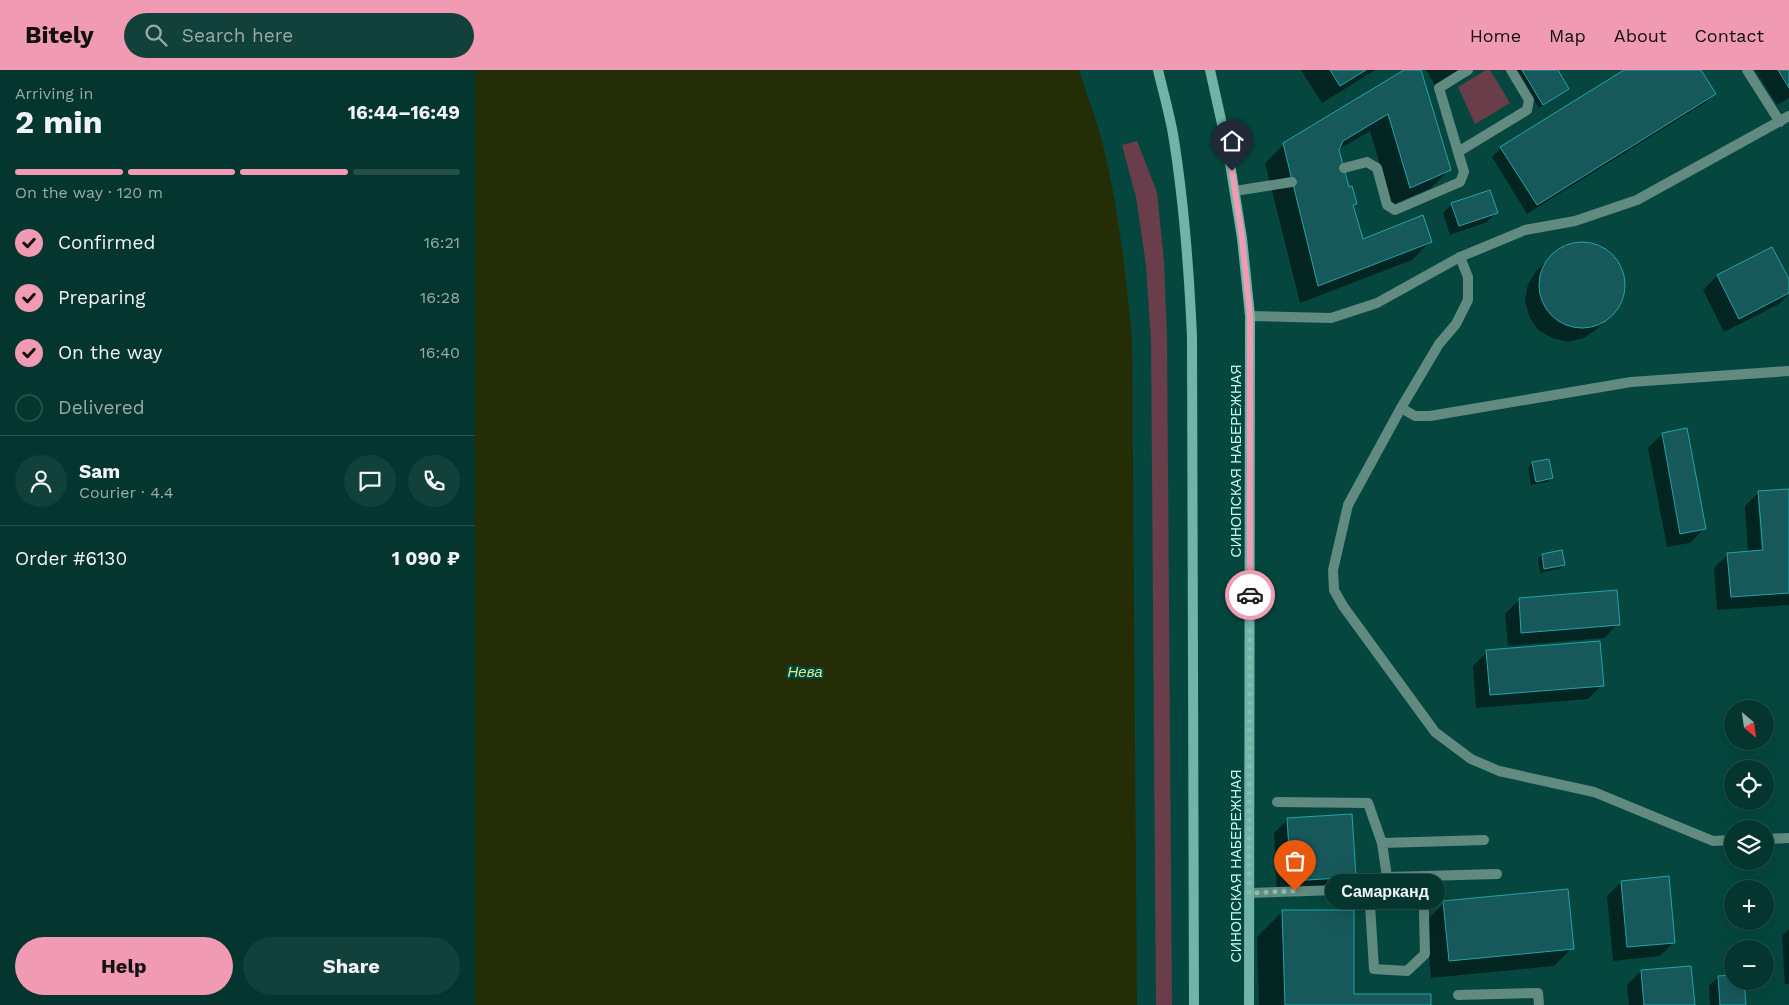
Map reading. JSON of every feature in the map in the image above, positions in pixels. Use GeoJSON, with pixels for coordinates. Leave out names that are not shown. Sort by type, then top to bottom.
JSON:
{"type":"FeatureCollection","features":[{"type":"Feature","properties":{"kind":"main road"},"geometry":{"type":"LineString","coordinates":[[1158,70],[1173,131],[1181,187],[1192,327],[1194,1005]]}},
{"type":"Feature","properties":{"kind":"main road","name":"СИНОПСКАЯ НАБЕРЕЖНАЯ"},"geometry":{"type":"LineString","coordinates":[[1210,70],[1229,151],[1242,238],[1250,316],[1249,1005]]}},
{"type":"Feature","properties":{"kind":"lane"},"geometry":{"type":"LineString","coordinates":[[1343,168],[1367,162],[1377,168],[1387,205],[1395,210],[1459,182],[1464,172],[1439,88],[1468,70]]}},
{"type":"Feature","properties":{"kind":"lane"},"geometry":{"type":"LineString","coordinates":[[1458,152],[1527,110],[1529,100],[1511,70]]}},
{"type":"Feature","properties":{"kind":"lane"},"geometry":{"type":"LineString","coordinates":[[1747,70],[1779,122]]}},
{"type":"Feature","properties":{"kind":"lane"},"geometry":{"type":"LineString","coordinates":[[1250,316],[1331,318],[1377,303],[1460,257],[1525,230],[1575,221],[1637,200],[1789,116]]}},
{"type":"Feature","properties":{"kind":"lane"},"geometry":{"type":"LineString","coordinates":[[1235,190],[1292,182]]}},
{"type":"Feature","properties":{"kind":"lane"},"geometry":{"type":"LineString","coordinates":[[1460,257],[1468,277],[1468,300],[1457,324],[1439,344],[1401,408],[1349,505],[1333,570],[1335,590],[1343,606],[1435,732],[1471,760],[1499,771],[1593,792],[1713,841],[1724,840]]}},
{"type":"Feature","properties":{"kind":"lane"},"geometry":{"type":"LineString","coordinates":[[1401,408],[1415,416],[1430,416],[1631,382],[1789,371]]}},
{"type":"Feature","properties":{"kind":"lane"},"geometry":{"type":"LineString","coordinates":[[1277,802],[1368,804],[1382,843],[1387,877]]}},
{"type":"Feature","properties":{"kind":"lane"},"geometry":{"type":"LineString","coordinates":[[1774,839],[1789,838]]}},
{"type":"Feature","properties":{"kind":"lane"},"geometry":{"type":"LineString","coordinates":[[1382,843],[1483,840]]}},
{"type":"Feature","properties":{"kind":"lane"},"geometry":{"type":"LineString","coordinates":[[1249,893],[1369,889],[1387,877],[1497,874]]}},
{"type":"Feature","properties":{"kind":"lane"},"geometry":{"type":"LineString","coordinates":[[1369,889],[1374,969],[1407,971],[1425,954],[1423,876]]}},
{"type":"Feature","properties":{"kind":"lane"},"geometry":{"type":"LineString","coordinates":[[1458,995],[1538,993],[1539,1005]]}},
{"type":"Feature","properties":{"kind":"shaded area"},"geometry":{"type":"Polygon","coordinates":[[[1486,70],[1490,70],[1510,103],[1475,124],[1458,87],[1486,70]]]}},
{"type":"Feature","properties":{"kind":"shaded area"},"geometry":{"type":"Polygon","coordinates":[[[1137,141],[1157,192],[1164,262],[1167,338],[1172,1005],[1156,1005],[1151,339],[1146,265],[1136,197],[1122,145],[1137,141]]]}},
{"type":"Feature","properties":{"kind":"water","name":"Нева"},"geometry":{"type":"Polygon","coordinates":[[[475,70],[1079,70],[1099,130],[1114,197],[1132,338],[1137,1005],[475,1005],[475,70]]]}},
{"type":"Feature","properties":{"kind":"building"},"geometry":{"type":"Polygon","coordinates":[[[1330,70],[1366,70],[1340,86],[1330,70]]]}},
{"type":"Feature","properties":{"kind":"building"},"geometry":{"type":"Polygon","coordinates":[[[1404,70],[1421,70],[1451,170],[1410,188],[1388,114],[1343,141],[1339,150],[1349,187],[1352,186],[1357,204],[1353,205],[1363,239],[1423,215],[1432,242],[1318,286],[1283,143],[1404,70]]]}},
{"type":"Feature","properties":{"kind":"building"},"geometry":{"type":"Polygon","coordinates":[[[1522,70],[1558,70],[1569,89],[1543,105],[1522,70]]]}},
{"type":"Feature","properties":{"kind":"building"},"geometry":{"type":"Polygon","coordinates":[[[1624,70],[1701,70],[1716,94],[1537,205],[1500,147],[1624,70]]]}},
{"type":"Feature","properties":{"kind":"building"},"geometry":{"type":"Polygon","coordinates":[[[1778,70],[1789,70],[1789,88],[1778,70]]]}},
{"type":"Feature","properties":{"kind":"building"},"geometry":{"type":"Polygon","coordinates":[[[1490,190],[1498,213],[1459,226],[1451,203],[1490,190]]]}},
{"type":"Feature","properties":{"kind":"building"},"geometry":{"type":"Polygon","coordinates":[[[1582,242],[1598,246],[1612,255],[1621,269],[1625,285],[1621,301],[1612,315],[1598,324],[1582,328],[1566,324],[1552,315],[1543,301],[1539,285],[1543,269],[1552,255],[1566,246],[1582,242]]]}},
{"type":"Feature","properties":{"kind":"building"},"geometry":{"type":"Polygon","coordinates":[[[1772,247],[1789,279],[1789,293],[1739,319],[1717,275],[1772,247]]]}},
{"type":"Feature","properties":{"kind":"building"},"geometry":{"type":"Polygon","coordinates":[[[1687,428],[1706,529],[1680,534],[1662,433],[1687,428]]]}},
{"type":"Feature","properties":{"kind":"building"},"geometry":{"type":"Polygon","coordinates":[[[1549,459],[1553,478],[1536,482],[1532,462],[1549,459]]]}},
{"type":"Feature","properties":{"kind":"building"},"geometry":{"type":"Polygon","coordinates":[[[1789,489],[1789,593],[1731,597],[1727,553],[1763,550],[1758,491],[1789,489]]]}},
{"type":"Feature","properties":{"kind":"building"},"geometry":{"type":"Polygon","coordinates":[[[1562,550],[1565,565],[1544,569],[1542,554],[1562,550]]]}},
{"type":"Feature","properties":{"kind":"building"},"geometry":{"type":"Polygon","coordinates":[[[1617,590],[1620,625],[1521,633],[1519,598],[1617,590]]]}},
{"type":"Feature","properties":{"kind":"building"},"geometry":{"type":"Polygon","coordinates":[[[1600,641],[1604,686],[1490,695],[1486,650],[1600,641]]]}},
{"type":"Feature","properties":{"kind":"building"},"geometry":{"type":"Polygon","coordinates":[[[1352,814],[1356,877],[1291,881],[1287,818],[1352,814]]]}},
{"type":"Feature","properties":{"kind":"building"},"geometry":{"type":"Polygon","coordinates":[[[1669,876],[1675,943],[1627,947],[1621,881],[1669,876]]]}},
{"type":"Feature","properties":{"kind":"building"},"geometry":{"type":"Polygon","coordinates":[[[1568,889],[1574,949],[1449,961],[1443,901],[1568,889]]]}},
{"type":"Feature","properties":{"kind":"building"},"geometry":{"type":"Polygon","coordinates":[[[1282,910],[1354,910],[1354,994],[1431,994],[1431,1005],[1285,1005],[1282,910]]]}},
{"type":"Feature","properties":{"kind":"building"},"geometry":{"type":"Polygon","coordinates":[[[1691,966],[1695,1005],[1644,1005],[1641,970],[1691,966]]]}},
{"type":"Feature","properties":{"kind":"building"},"geometry":{"type":"Polygon","coordinates":[[[1718,976],[1724,976],[1724,990],[1745,990],[1746,1005],[1720,1005],[1718,976]]]}},
{"type":"Feature","properties":{"kind":"way so far"},"geometry":{"type":"LineString","coordinates":[[1250,595],[1249,893],[1295,891]]}},
{"type":"Feature","properties":{"kind":"place","name":"Самарканд"},"geometry":{"type":"Point","coordinates":[1295,891]}},
{"type":"Feature","properties":{"kind":"route"},"geometry":{"type":"LineString","coordinates":[[1232,171],[1242,238],[1250,316],[1250,595]]}}]}
